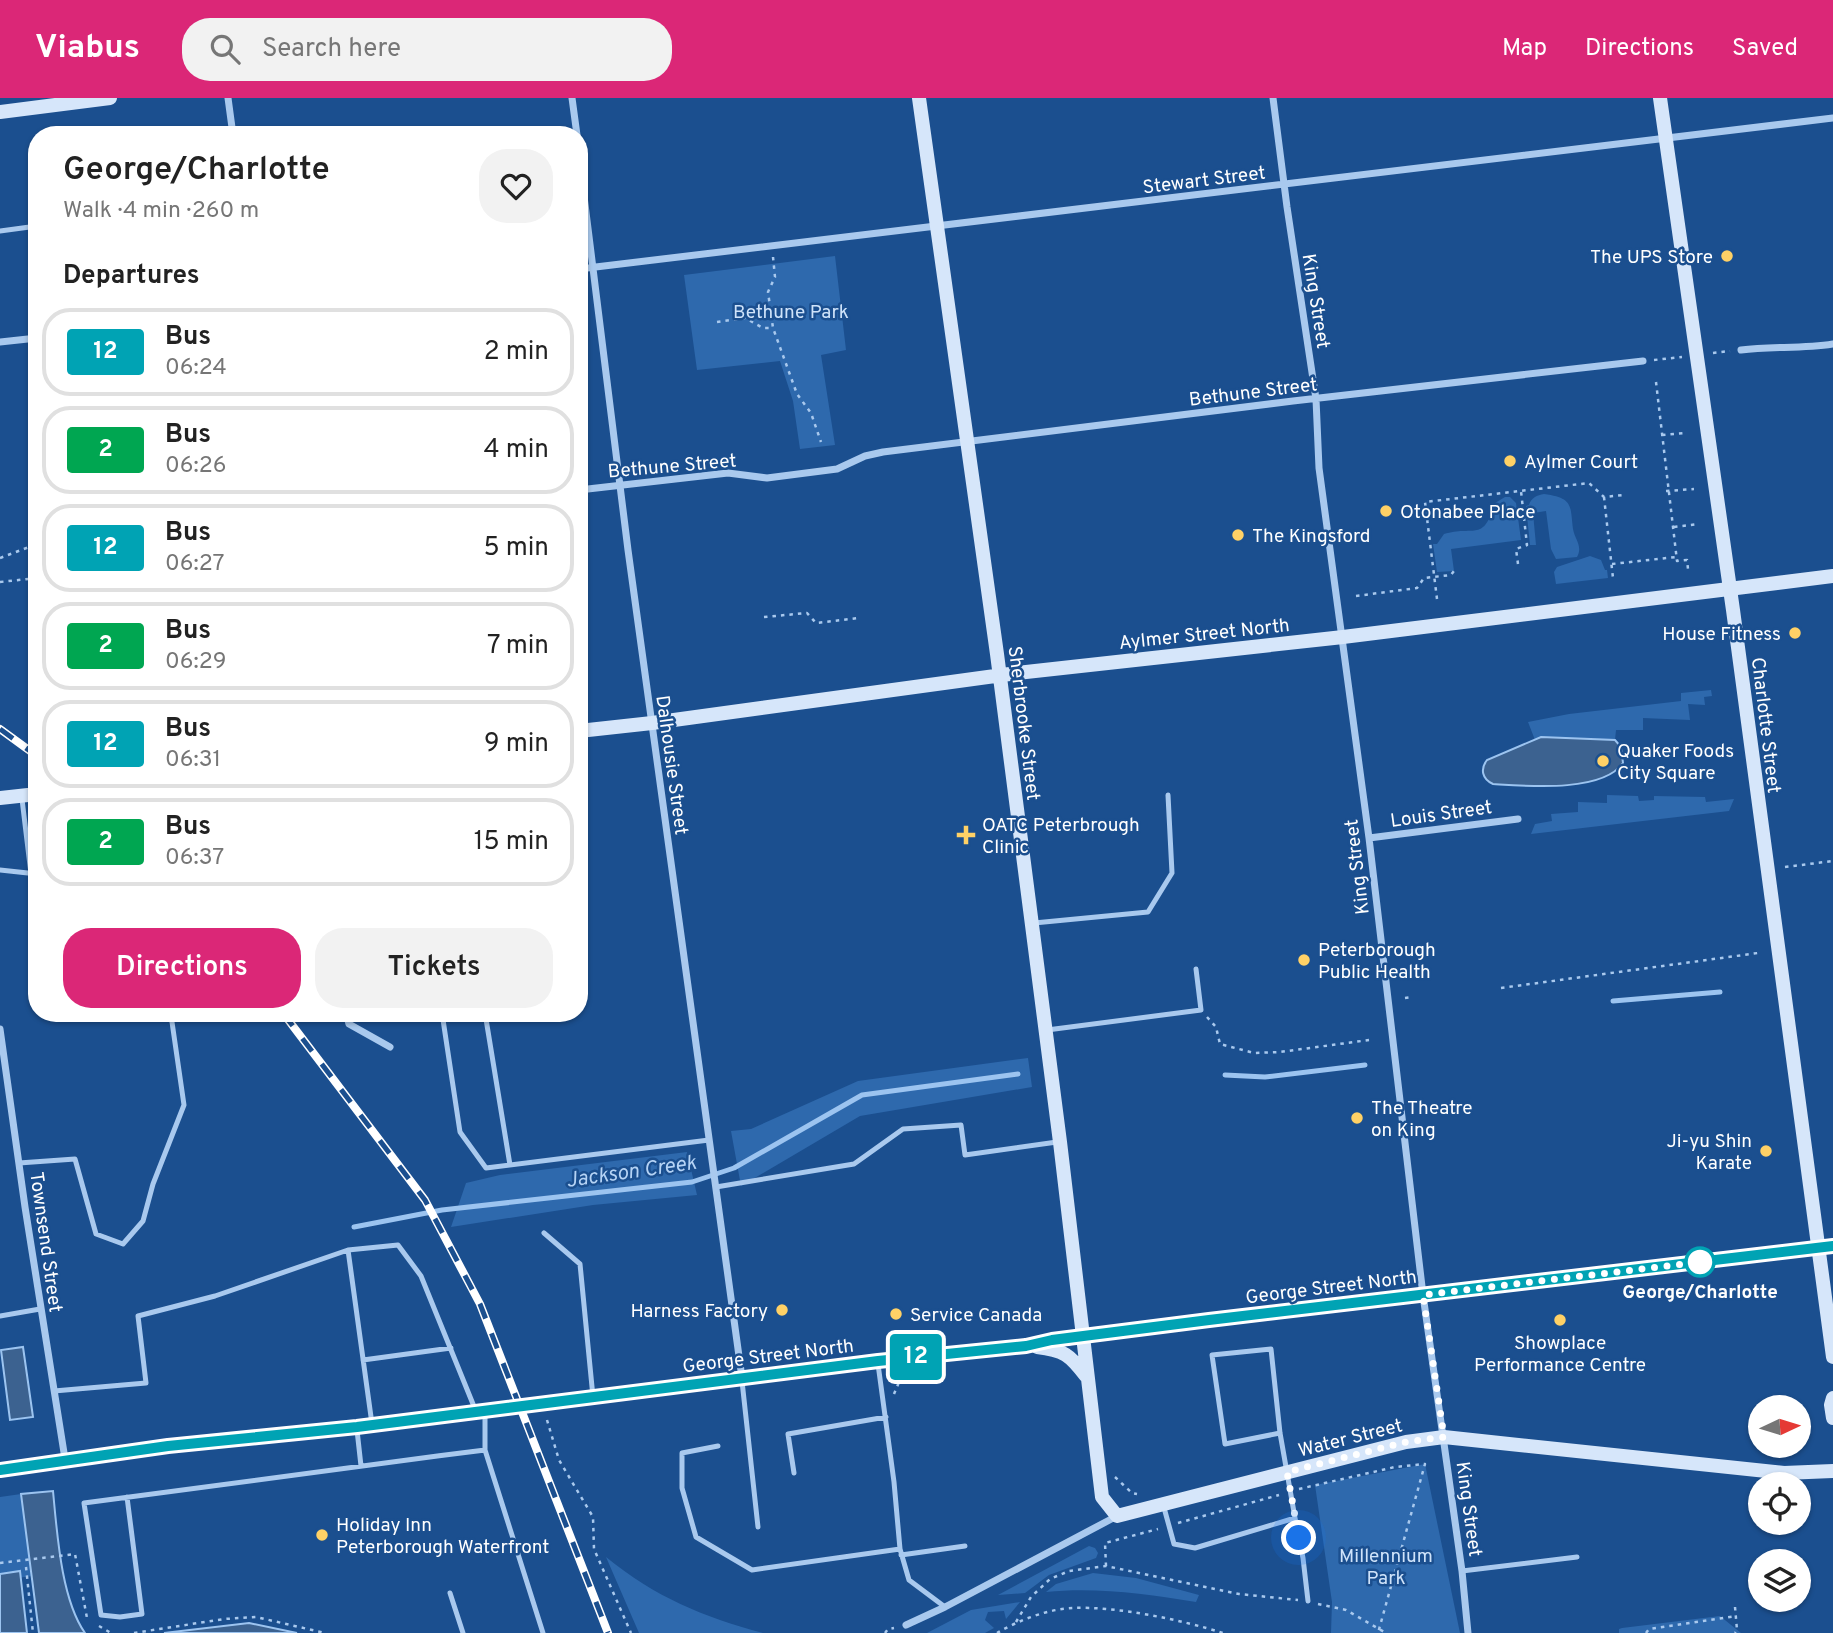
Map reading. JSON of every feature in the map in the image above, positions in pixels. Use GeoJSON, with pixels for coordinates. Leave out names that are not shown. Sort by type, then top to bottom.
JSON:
{"type":"FeatureCollection","features":[{"type":"Feature","properties":{"kind":"main road"},"geometry":{"type":"LineString","coordinates":[[0,112],[110,98]]}},
{"type":"Feature","properties":{"kind":"main road","name":"Sherbrooke Street"},"geometry":{"type":"LineString","coordinates":[[919,98],[999,675],[1102,1497],[1117,1516]]}},
{"type":"Feature","properties":{"kind":"main road","name":"Charlotte Street"},"geometry":{"type":"LineString","coordinates":[[1660,98],[1833,1357]]}},
{"type":"Feature","properties":{"kind":"main road","name":"Aylmer Street North"},"geometry":{"type":"LineString","coordinates":[[588,730],[999,675],[1343,637],[1833,576]]}},
{"type":"Feature","properties":{"kind":"main road"},"geometry":{"type":"LineString","coordinates":[[0,798],[28,795]]}},
{"type":"Feature","properties":{"kind":"main road","name":"George Street North"},"geometry":{"type":"LineString","coordinates":[[0,1470],[168,1446],[357,1427],[1833,1246]]}},
{"type":"Feature","properties":{"kind":"main road"},"geometry":{"type":"LineString","coordinates":[[1026,1346],[1054,1349],[1070,1356],[1087,1376]]}},
{"type":"Feature","properties":{"kind":"main road"},"geometry":{"type":"LineString","coordinates":[[1833,1398],[1833,1418]]}},
{"type":"Feature","properties":{"kind":"main road","name":"Water Street"},"geometry":{"type":"LineString","coordinates":[[1117,1516],[1406,1442],[1444,1437],[1784,1473],[1833,1471]]}},
{"type":"Feature","properties":{"kind":"street"},"geometry":{"type":"LineString","coordinates":[[229,98],[232,126]]}},
{"type":"Feature","properties":{"kind":"street"},"geometry":{"type":"LineString","coordinates":[[572,98],[576,126]]}},
{"type":"Feature","properties":{"kind":"street","name":"King Street"},"geometry":{"type":"LineString","coordinates":[[1273,98],[1316,400],[1319,468],[1369,838],[1423,1295],[1462,1571],[1468,1633]]}},
{"type":"Feature","properties":{"kind":"street","name":"Stewart Street"},"geometry":{"type":"LineString","coordinates":[[588,268],[1833,118]]}},
{"type":"Feature","properties":{"kind":"street","name":"Dalhousie Street"},"geometry":{"type":"LineString","coordinates":[[588,227],[620,486],[741,1378]]}},
{"type":"Feature","properties":{"kind":"street"},"geometry":{"type":"LineString","coordinates":[[0,342],[28,339]]}},
{"type":"Feature","properties":{"kind":"street"},"geometry":{"type":"LineString","coordinates":[[1741,350],[1833,344]]}},
{"type":"Feature","properties":{"kind":"street","name":"Bethune Street"},"geometry":{"type":"LineString","coordinates":[[588,489],[728,473],[767,478],[837,469],[865,456],[883,452],[1643,361]]}},
{"type":"Feature","properties":{"kind":"street","name":"Louis Street"},"geometry":{"type":"LineString","coordinates":[[1369,838],[1518,819]]}},
{"type":"Feature","properties":{"kind":"street"},"geometry":{"type":"LineString","coordinates":[[348,1022],[390,1047]]}},
{"type":"Feature","properties":{"kind":"street","name":"Townsend Street"},"geometry":{"type":"LineString","coordinates":[[0,1029],[40,1309],[65,1459]]}},
{"type":"Feature","properties":{"kind":"street","name":"Water Street"},"geometry":{"type":"LineString","coordinates":[[906,1625],[1117,1516]]}},
{"type":"Feature","properties":{"kind":"lane"},"geometry":{"type":"LineString","coordinates":[[0,231],[28,227]]}},
{"type":"Feature","properties":{"kind":"lane"},"geometry":{"type":"LineString","coordinates":[[21,795],[28,838]]}},
{"type":"Feature","properties":{"kind":"lane"},"geometry":{"type":"LineString","coordinates":[[1031,923],[1148,912],[1172,873],[1168,795]]}},
{"type":"Feature","properties":{"kind":"lane"},"geometry":{"type":"LineString","coordinates":[[0,870],[28,873]]}},
{"type":"Feature","properties":{"kind":"lane"},"geometry":{"type":"LineString","coordinates":[[1045,1030],[1201,1010],[1195,969]]}},
{"type":"Feature","properties":{"kind":"lane"},"geometry":{"type":"LineString","coordinates":[[19,1163],[75,1159],[96,1234],[123,1244],[143,1221],[153,1184],[184,1105],[172,1022]]}},
{"type":"Feature","properties":{"kind":"lane"},"geometry":{"type":"LineString","coordinates":[[443,1022],[460,1132],[486,1168],[709,1140]]}},
{"type":"Feature","properties":{"kind":"lane"},"geometry":{"type":"LineString","coordinates":[[486,1022],[510,1165]]}},
{"type":"Feature","properties":{"kind":"lane"},"geometry":{"type":"LineString","coordinates":[[716,1189],[854,1164],[903,1129],[961,1125],[965,1155],[1059,1142]]}},
{"type":"Feature","properties":{"kind":"lane"},"geometry":{"type":"LineString","coordinates":[[544,1233],[580,1265],[593,1397]]}},
{"type":"Feature","properties":{"kind":"lane"},"geometry":{"type":"LineString","coordinates":[[54,1391],[146,1384],[138,1316],[215,1296],[348,1250],[397,1245],[421,1276],[480,1411],[485,1450],[544,1633]]}},
{"type":"Feature","properties":{"kind":"lane"},"geometry":{"type":"LineString","coordinates":[[348,1250],[373,1425]]}},
{"type":"Feature","properties":{"kind":"lane"},"geometry":{"type":"LineString","coordinates":[[0,1316],[40,1309]]}},
{"type":"Feature","properties":{"kind":"lane"},"geometry":{"type":"LineString","coordinates":[[363,1360],[451,1348]]}},
{"type":"Feature","properties":{"kind":"lane"},"geometry":{"type":"LineString","coordinates":[[1280,1433],[1225,1444],[1212,1356],[1271,1349],[1280,1433],[1303,1558],[1308,1601]]}},
{"type":"Feature","properties":{"kind":"lane"},"geometry":{"type":"LineString","coordinates":[[878,1361],[901,1552],[909,1580],[945,1607]]}},
{"type":"Feature","properties":{"kind":"lane"},"geometry":{"type":"LineString","coordinates":[[741,1378],[758,1528]]}},
{"type":"Feature","properties":{"kind":"lane"},"geometry":{"type":"LineString","coordinates":[[794,1473],[788,1434],[886,1417]]}},
{"type":"Feature","properties":{"kind":"lane"},"geometry":{"type":"LineString","coordinates":[[357,1427],[361,1466]]}},
{"type":"Feature","properties":{"kind":"lane"},"geometry":{"type":"LineString","coordinates":[[718,1446],[682,1453],[682,1488],[696,1537],[752,1570],[964,1546]]}},
{"type":"Feature","properties":{"kind":"lane"},"geometry":{"type":"LineString","coordinates":[[127,1497],[142,1614],[120,1617],[101,1615],[84,1503],[127,1497],[361,1466],[485,1450]]}},
{"type":"Feature","properties":{"kind":"lane"},"geometry":{"type":"LineString","coordinates":[[1163,1504],[1174,1544],[1195,1548],[1295,1518]]}},
{"type":"Feature","properties":{"kind":"lane"},"geometry":{"type":"LineString","coordinates":[[1462,1571],[1577,1557]]}},
{"type":"Feature","properties":{"kind":"lane"},"geometry":{"type":"LineString","coordinates":[[450,1593],[463,1633]]}},
{"type":"Feature","properties":{"kind":"path"},"geometry":{"type":"LineString","coordinates":[[771,247],[775,277],[768,292],[773,328],[797,394],[811,412],[821,442]]}},
{"type":"Feature","properties":{"kind":"path"},"geometry":{"type":"LineString","coordinates":[[717,321],[745,318],[763,328],[773,328]]}},
{"type":"Feature","properties":{"kind":"path"},"geometry":{"type":"LineString","coordinates":[[1643,361],[1676,358]]}},
{"type":"Feature","properties":{"kind":"path"},"geometry":{"type":"LineString","coordinates":[[1656,382],[1676,557],[1677,561],[1687,560],[1688,569]]}},
{"type":"Feature","properties":{"kind":"path"},"geometry":{"type":"LineString","coordinates":[[1662,435],[1686,433]]}},
{"type":"Feature","properties":{"kind":"path"},"geometry":{"type":"LineString","coordinates":[[1437,599],[1425,502],[1589,483],[1604,497],[1613,578]]}},
{"type":"Feature","properties":{"kind":"path"},"geometry":{"type":"LineString","coordinates":[[1667,491],[1694,489]]}},
{"type":"Feature","properties":{"kind":"path"},"geometry":{"type":"LineString","coordinates":[[1518,564],[1516,549],[1527,545],[1521,491]]}},
{"type":"Feature","properties":{"kind":"path"},"geometry":{"type":"LineString","coordinates":[[1604,497],[1623,495]]}},
{"type":"Feature","properties":{"kind":"path"},"geometry":{"type":"LineString","coordinates":[[1673,527],[1699,524]]}},
{"type":"Feature","properties":{"kind":"path"},"geometry":{"type":"LineString","coordinates":[[0,558],[28,547]]}},
{"type":"Feature","properties":{"kind":"path"},"geometry":{"type":"LineString","coordinates":[[1612,564],[1676,557]]}},
{"type":"Feature","properties":{"kind":"path"},"geometry":{"type":"LineString","coordinates":[[1356,596],[1417,588],[1424,578],[1451,575],[1454,571]]}},
{"type":"Feature","properties":{"kind":"path"},"geometry":{"type":"LineString","coordinates":[[0,582],[28,579]]}},
{"type":"Feature","properties":{"kind":"path"},"geometry":{"type":"LineString","coordinates":[[764,617],[807,613],[816,623],[859,618]]}},
{"type":"Feature","properties":{"kind":"path"},"geometry":{"type":"LineString","coordinates":[[1785,867],[1833,861]]}},
{"type":"Feature","properties":{"kind":"path"},"geometry":{"type":"LineString","coordinates":[[1501,988],[1758,953]]}},
{"type":"Feature","properties":{"kind":"path"},"geometry":{"type":"LineString","coordinates":[[1405,998],[1413,997]]}},
{"type":"Feature","properties":{"kind":"path"},"geometry":{"type":"LineString","coordinates":[[1201,1010],[1216,1027],[1220,1044],[1254,1053],[1370,1040]]}},
{"type":"Feature","properties":{"kind":"path"},"geometry":{"type":"LineString","coordinates":[[542,1403],[559,1460],[593,1517],[594,1549],[631,1633]]}},
{"type":"Feature","properties":{"kind":"path"},"geometry":{"type":"LineString","coordinates":[[1107,1566],[1105,1543],[1290,1492],[1395,1467],[1425,1464],[1378,1631]]}},
{"type":"Feature","properties":{"kind":"path"},"geometry":{"type":"LineString","coordinates":[[1114,1476],[1132,1493],[1144,1496]]}},
{"type":"Feature","properties":{"kind":"path"},"geometry":{"type":"LineString","coordinates":[[0,1563],[75,1554]]}},
{"type":"Feature","properties":{"kind":"path"},"geometry":{"type":"LineString","coordinates":[[1016,1622],[1031,1597],[1050,1579],[1069,1571],[1107,1566],[1239,1594],[1308,1601],[1346,1610],[1378,1631],[1386,1633]]}},
{"type":"Feature","properties":{"kind":"path"},"geometry":{"type":"LineString","coordinates":[[26,1567],[33,1633]]}},
{"type":"Feature","properties":{"kind":"path"},"geometry":{"type":"LineString","coordinates":[[1735,1607],[1735,1633]]}},
{"type":"Feature","properties":{"kind":"path"},"geometry":{"type":"LineString","coordinates":[[997,1633],[1016,1622],[1071,1608],[1101,1608],[1192,1623],[1223,1633]]}},
{"type":"Feature","properties":{"kind":"path"},"geometry":{"type":"LineString","coordinates":[[1646,1633],[1649,1629],[1736,1616]]}},
{"type":"Feature","properties":{"kind":"path"},"geometry":{"type":"LineString","coordinates":[[134,1633],[224,1619],[256,1617],[325,1633]]}},
{"type":"Feature","properties":{"kind":"green space","name":"Bethune Park"},"geometry":{"type":"Polygon","coordinates":[[[835,256],[846,350],[821,355],[835,445],[800,449],[793,401],[780,361],[697,370],[684,275],[835,256]]]}},
{"type":"Feature","properties":{"kind":"green space"},"geometry":{"type":"Polygon","coordinates":[[[1544,494],[1561,498],[1569,504],[1579,546],[1577,557],[1556,559],[1551,549],[1546,511],[1533,513],[1536,545],[1530,545],[1526,506],[1535,497],[1544,494]]]}},
{"type":"Feature","properties":{"kind":"green space"},"geometry":{"type":"Polygon","coordinates":[[[1510,497],[1516,503],[1521,540],[1451,549],[1454,571],[1437,572],[1433,544],[1437,544],[1444,534],[1482,528],[1495,503],[1510,497]]]}},
{"type":"Feature","properties":{"kind":"green space"},"geometry":{"type":"Polygon","coordinates":[[[1590,556],[1601,560],[1608,578],[1556,584],[1554,572],[1557,567],[1590,556]]]}},
{"type":"Feature","properties":{"kind":"green space"},"geometry":{"type":"Polygon","coordinates":[[[1711,690],[1712,696],[1704,697],[1705,705],[1688,704],[1690,720],[1643,718],[1643,730],[1616,730],[1615,740],[1541,737],[1535,740],[1528,722],[1569,714],[1681,701],[1681,693],[1711,690]]]}},
{"type":"Feature","properties":{"kind":"green space"},"geometry":{"type":"Polygon","coordinates":[[[1607,795],[1638,796],[1639,801],[1654,800],[1654,796],[1705,797],[1706,802],[1734,799],[1729,811],[1531,834],[1535,824],[1552,821],[1551,814],[1578,812],[1578,802],[1607,803],[1607,795]]]}},
{"type":"Feature","properties":{"kind":"green space"},"geometry":{"type":"Polygon","coordinates":[[[1028,1058],[1032,1087],[860,1116],[741,1186],[731,1131],[751,1129],[858,1081],[1028,1058]]]}},
{"type":"Feature","properties":{"kind":"green space"},"geometry":{"type":"Polygon","coordinates":[[[687,1152],[697,1195],[593,1205],[451,1227],[466,1183],[500,1175],[687,1152]]]}},
{"type":"Feature","properties":{"kind":"green space","name":"Millennium Park"},"geometry":{"type":"Polygon","coordinates":[[[1425,1464],[1460,1633],[1331,1633],[1332,1602],[1315,1485],[1425,1464]]]}},
{"type":"Feature","properties":{"kind":"green space"},"geometry":{"type":"Polygon","coordinates":[[[21,1494],[33,1576],[0,1580],[0,1497],[21,1494]]]}},
{"type":"Feature","properties":{"kind":"green space"},"geometry":{"type":"Polygon","coordinates":[[[1089,1546],[1095,1548],[1098,1553],[1096,1558],[1049,1575],[1025,1593],[998,1595],[1089,1546]]]}},
{"type":"Feature","properties":{"kind":"green space"},"geometry":{"type":"Polygon","coordinates":[[[606,1557],[643,1584],[680,1604],[763,1633],[639,1633],[606,1557]]]}},
{"type":"Feature","properties":{"kind":"green space"},"geometry":{"type":"Polygon","coordinates":[[[1093,1573],[1136,1578],[1199,1595],[1196,1602],[1103,1591],[1046,1592],[1056,1584],[1093,1573]]]}},
{"type":"Feature","properties":{"kind":"green space"},"geometry":{"type":"Polygon","coordinates":[[[1020,1602],[1006,1619],[1004,1611],[988,1612],[985,1620],[994,1628],[985,1633],[927,1633],[971,1610],[1020,1602]]]}},
{"type":"Feature","properties":{"kind":"green space"},"geometry":{"type":"Polygon","coordinates":[[[1720,1616],[1741,1633],[1619,1633],[1622,1628],[1720,1616]]]}},
{"type":"Feature","properties":{"kind":"shaded area"},"geometry":{"type":"Polygon","coordinates":[[[1541,737],[1615,740],[1621,747],[1623,763],[1613,773],[1598,779],[1562,786],[1493,784],[1484,777],[1483,770],[1487,760],[1541,737]]]}},
{"type":"Feature","properties":{"kind":"shaded area"},"geometry":{"type":"Polygon","coordinates":[[[23,1347],[33,1417],[10,1420],[1,1350],[23,1347]]]}},
{"type":"Feature","properties":{"kind":"shaded area"},"geometry":{"type":"Polygon","coordinates":[[[53,1491],[65,1584],[70,1602],[85,1633],[39,1633],[21,1494],[53,1491]]]}},
{"type":"Feature","properties":{"kind":"shaded area"},"geometry":{"type":"Polygon","coordinates":[[[20,1571],[27,1633],[0,1633],[0,1574],[20,1571]]]}},
{"type":"Feature","properties":{"kind":"shaded area"},"geometry":{"type":"Polygon","coordinates":[[[249,1623],[297,1633],[164,1633],[249,1623]]]}},
{"type":"Feature","properties":{"kind":"waterway","name":"Jackson Creek"},"geometry":{"type":"LineString","coordinates":[[1613,1001],[1720,992]]}},
{"type":"Feature","properties":{"kind":"waterway","name":"Jackson Creek"},"geometry":{"type":"LineString","coordinates":[[1225,1075],[1265,1077],[1365,1065]]}},
{"type":"Feature","properties":{"kind":"waterway","name":"Jackson Creek"},"geometry":{"type":"LineString","coordinates":[[354,1227],[442,1210],[692,1182],[734,1168],[862,1095],[1018,1074]]}},
{"type":"Feature","properties":{"kind":"railway"},"geometry":{"type":"LineString","coordinates":[[0,729],[28,749]]}},
{"type":"Feature","properties":{"kind":"railway"},"geometry":{"type":"LineString","coordinates":[[290,1022],[425,1200],[480,1304],[608,1633]]}},
{"type":"Feature","properties":{"kind":"bus line","name":"12"},"geometry":{"type":"LineString","coordinates":[[0,1470],[168,1446],[357,1427],[878,1361],[1026,1346],[1052,1340],[1209,1320],[1833,1246]]}},
{"type":"Feature","properties":{"kind":"place","name":"The UPS Store"},"geometry":{"type":"Point","coordinates":[1727,256]}},
{"type":"Feature","properties":{"kind":"place","name":"Aylmer Court"},"geometry":{"type":"Point","coordinates":[1510,461]}},
{"type":"Feature","properties":{"kind":"place","name":"Otonabee Place"},"geometry":{"type":"Point","coordinates":[1386,511]}},
{"type":"Feature","properties":{"kind":"place","name":"The Kingsford"},"geometry":{"type":"Point","coordinates":[1238,535]}},
{"type":"Feature","properties":{"kind":"place","name":"House Fitness"},"geometry":{"type":"Point","coordinates":[1795,633]}},
{"type":"Feature","properties":{"kind":"place","name":"Quaker Foods City Square"},"geometry":{"type":"Point","coordinates":[1603,761]}},
{"type":"Feature","properties":{"kind":"place","name":"OATC Peterbrough Clinic"},"geometry":{"type":"Point","coordinates":[966,835]}},
{"type":"Feature","properties":{"kind":"place","name":"Peterborough Public Health"},"geometry":{"type":"Point","coordinates":[1304,960]}},
{"type":"Feature","properties":{"kind":"place","name":"The Theatre on King"},"geometry":{"type":"Point","coordinates":[1357,1118]}},
{"type":"Feature","properties":{"kind":"place","name":"Ji-yu Shin Karate"},"geometry":{"type":"Point","coordinates":[1766,1151]}},
{"type":"Feature","properties":{"kind":"place","name":"George/Charlotte"},"geometry":{"type":"Point","coordinates":[1700,1262]}},
{"type":"Feature","properties":{"kind":"place","name":"Harness Factory"},"geometry":{"type":"Point","coordinates":[782,1310]}},
{"type":"Feature","properties":{"kind":"place","name":"Service Canada"},"geometry":{"type":"Point","coordinates":[896,1314]}},
{"type":"Feature","properties":{"kind":"place","name":"Showplace Performance Centre"},"geometry":{"type":"Point","coordinates":[1560,1320]}},
{"type":"Feature","properties":{"kind":"place","name":"Holiday Inn Peterborough Waterfront"},"geometry":{"type":"Point","coordinates":[322,1535]}},
{"type":"Feature","properties":{"kind":"route"},"geometry":{"type":"LineString","coordinates":[[1299,1538],[1287,1472],[1406,1442],[1444,1437],[1423,1295],[1700,1262]]}}]}
